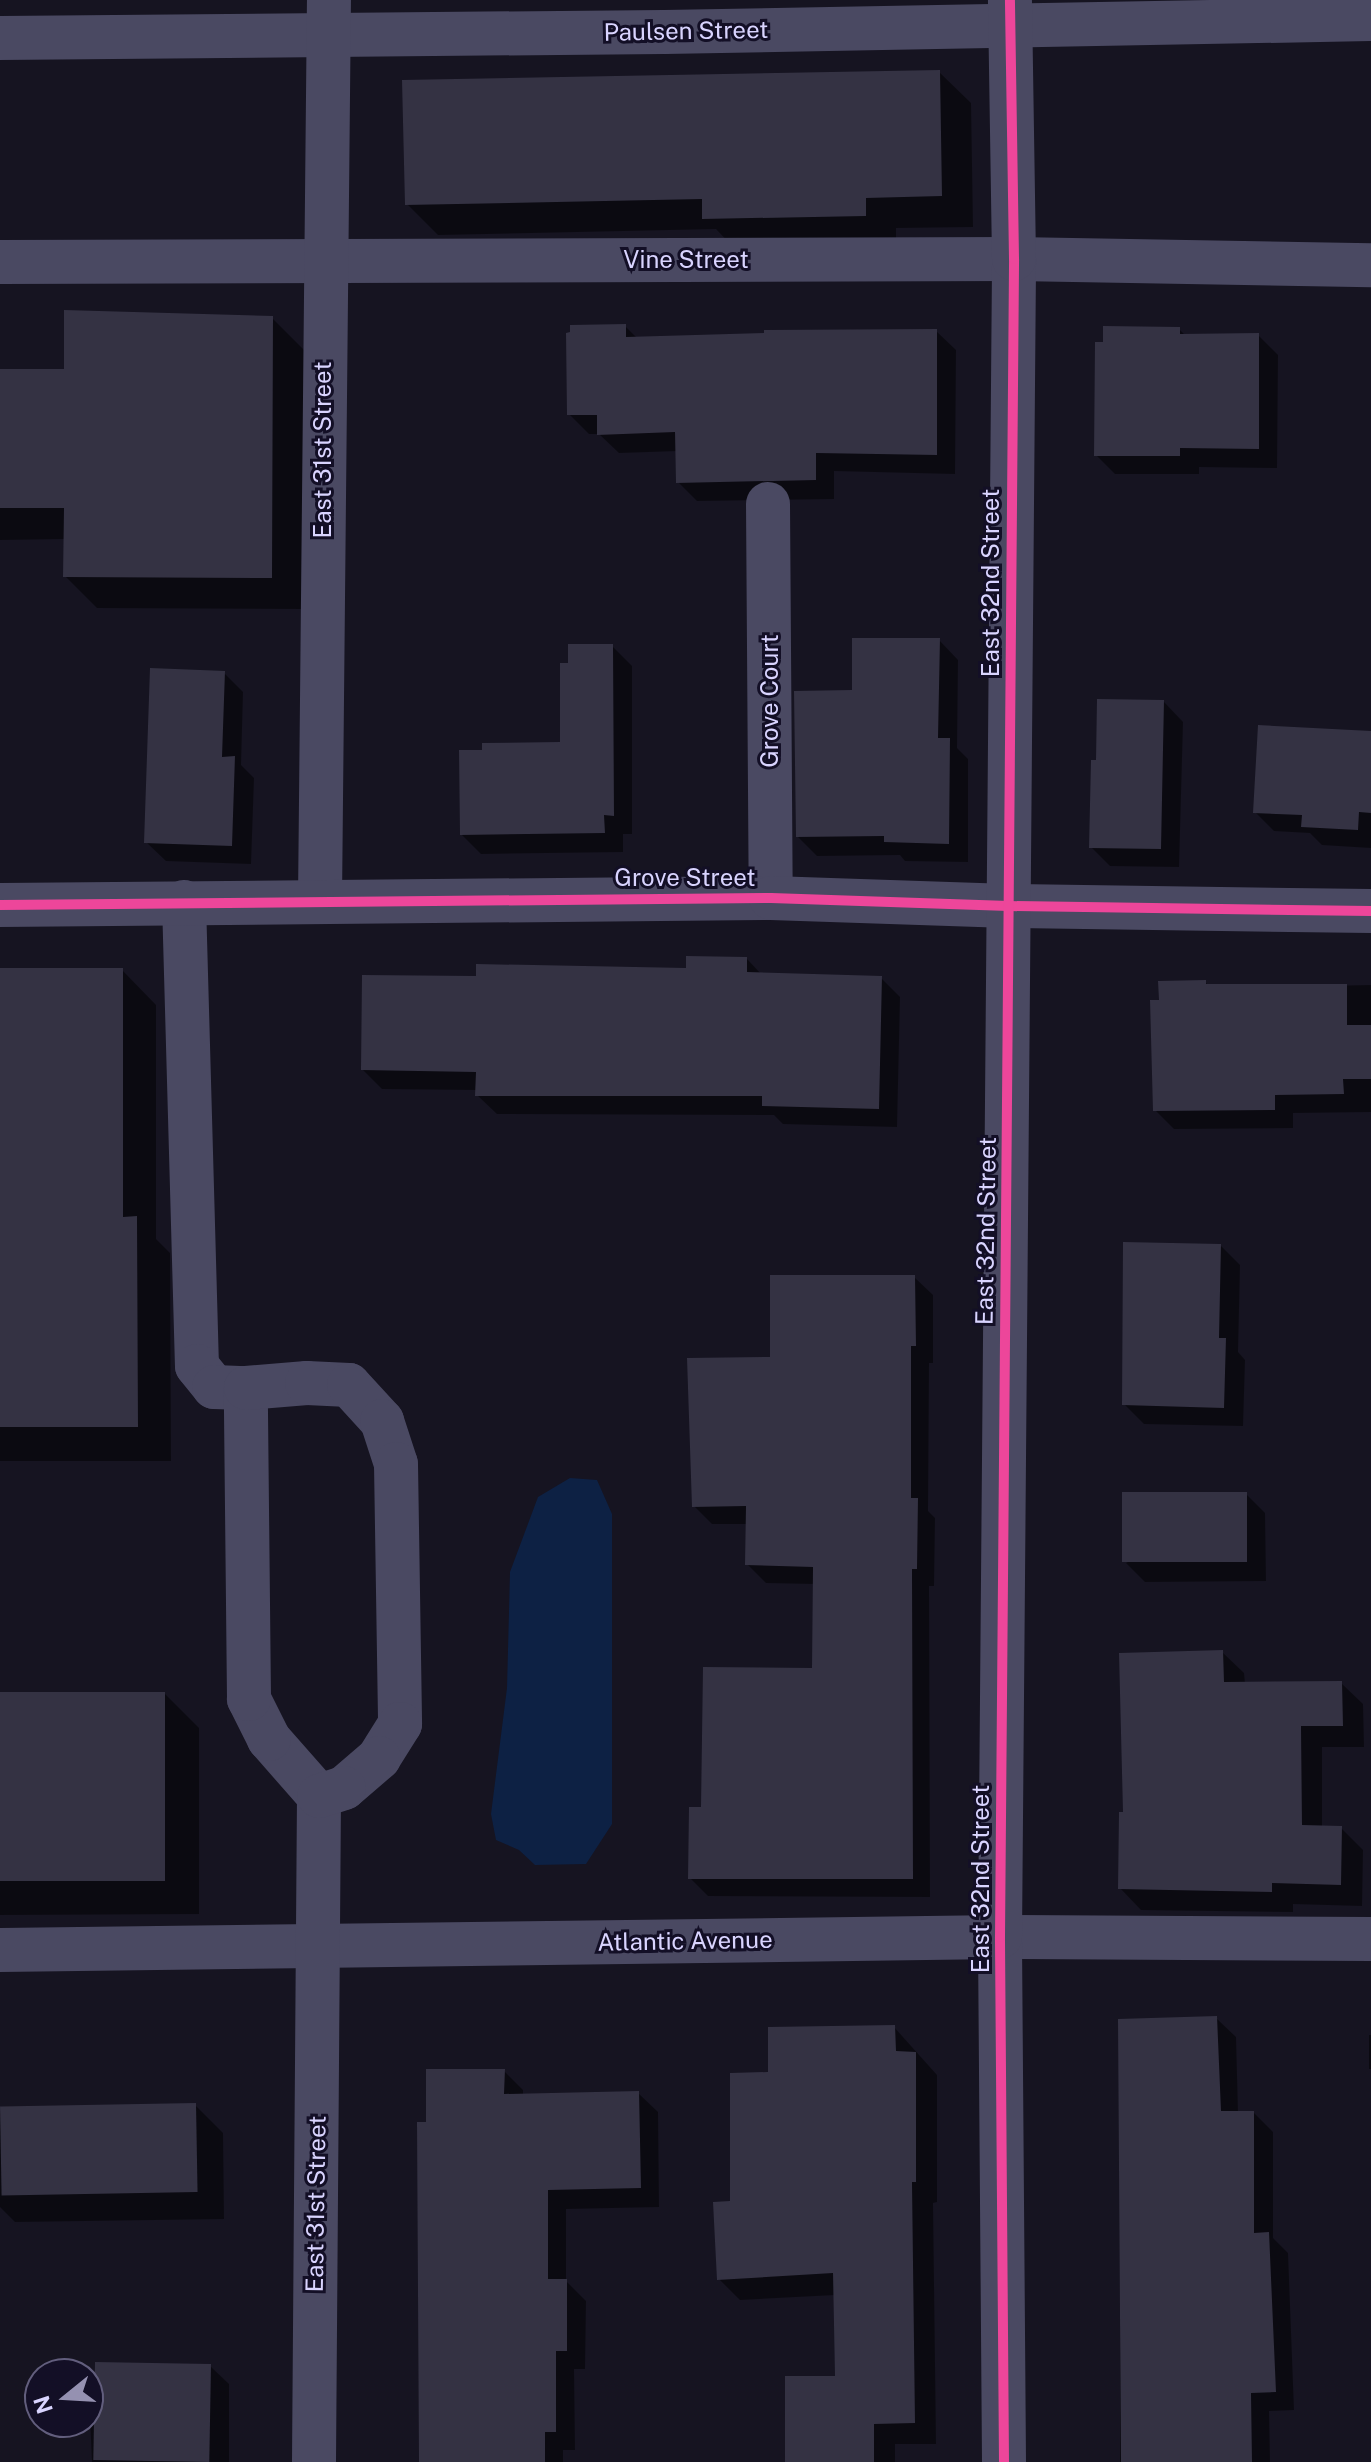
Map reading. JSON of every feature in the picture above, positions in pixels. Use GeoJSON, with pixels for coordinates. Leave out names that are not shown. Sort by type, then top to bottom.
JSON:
{"type":"FeatureCollection","features":[{"type":"Feature","properties":{"kind":"street","name":"Paulsen Street"},"geometry":{"type":"LineString","coordinates":[[0,38],[328,16],[1010,13],[1371,19]]}},
{"type":"Feature","properties":{"kind":"street","name":"East 32nd Street"},"geometry":{"type":"LineString","coordinates":[[1004,2462],[1000,1937],[1014,259],[1010,13]]}},
{"type":"Feature","properties":{"kind":"street","name":"East 31st Street"},"geometry":{"type":"LineString","coordinates":[[320,900],[328,16]]}},
{"type":"Feature","properties":{"kind":"street","name":"Vine Street"},"geometry":{"type":"LineString","coordinates":[[0,262],[1014,259],[1371,265]]}},
{"type":"Feature","properties":{"kind":"street","name":"Grove Court"},"geometry":{"type":"LineString","coordinates":[[768,504],[771,898]]}},
{"type":"Feature","properties":{"kind":"street","name":"Grove Street"},"geometry":{"type":"LineString","coordinates":[[0,905],[771,898],[1009,906],[1371,911]]}},
{"type":"Feature","properties":{"kind":"street"},"geometry":{"type":"LineString","coordinates":[[184,902],[197,1366],[214,1387],[307,1383],[349,1385],[382,1421],[396,1464],[400,1724],[379,1758],[344,1788],[319,1796],[269,1739],[249,1699],[246,1388]]}},
{"type":"Feature","properties":{"kind":"street","name":"East 31st Street"},"geometry":{"type":"LineString","coordinates":[[314,2462],[319,1796]]}},
{"type":"Feature","properties":{"kind":"street","name":"Atlantic Avenue"},"geometry":{"type":"LineString","coordinates":[[0,1950],[1000,1937],[1371,1939]]}},
{"type":"Feature","properties":{"kind":"water"},"geometry":{"type":"Polygon","coordinates":[[[570,1478],[597,1480],[612,1514],[612,1824],[586,1864],[535,1865],[519,1850],[496,1840],[491,1814],[507,1688],[510,1572],[538,1497],[570,1478]]]}},
{"type":"Feature","properties":{"kind":"building"},"geometry":{"type":"Polygon","coordinates":[[[940,70],[942,196],[866,198],[866,216],[702,219],[702,199],[405,205],[402,80],[940,70]]]}},
{"type":"Feature","properties":{"kind":"building"},"geometry":{"type":"Polygon","coordinates":[[[64,310],[273,316],[272,578],[63,577],[64,508],[0,508],[0,369],[64,369],[64,310]]]}},
{"type":"Feature","properties":{"kind":"building"},"geometry":{"type":"Polygon","coordinates":[[[626,324],[626,337],[764,333],[764,330],[937,329],[937,455],[816,453],[816,480],[676,483],[675,432],[597,435],[597,415],[567,415],[566,333],[570,332],[570,325],[626,324]]]}},
{"type":"Feature","properties":{"kind":"building"},"geometry":{"type":"Polygon","coordinates":[[[1103,326],[1180,327],[1180,334],[1259,333],[1259,449],[1180,448],[1180,456],[1094,456],[1095,342],[1103,342],[1103,326]]]}},
{"type":"Feature","properties":{"kind":"building"},"geometry":{"type":"Polygon","coordinates":[[[852,638],[940,638],[938,738],[950,738],[949,844],[884,842],[884,836],[796,837],[794,691],[852,690],[852,638]]]}},
{"type":"Feature","properties":{"kind":"building"},"geometry":{"type":"Polygon","coordinates":[[[568,644],[613,644],[614,816],[604,815],[605,833],[460,835],[459,750],[482,750],[482,743],[560,742],[560,663],[568,663],[568,644]]]}},
{"type":"Feature","properties":{"kind":"building"},"geometry":{"type":"Polygon","coordinates":[[[150,668],[225,671],[222,757],[235,756],[232,846],[144,843],[150,668]]]}},
{"type":"Feature","properties":{"kind":"building"},"geometry":{"type":"Polygon","coordinates":[[[1097,699],[1164,700],[1161,849],[1089,848],[1091,760],[1096,760],[1097,699]]]}},
{"type":"Feature","properties":{"kind":"building"},"geometry":{"type":"Polygon","coordinates":[[[1258,725],[1371,731],[1371,813],[1359,812],[1358,830],[1301,827],[1302,815],[1253,813],[1258,725]]]}},
{"type":"Feature","properties":{"kind":"building"},"geometry":{"type":"Polygon","coordinates":[[[686,956],[747,957],[747,972],[882,976],[879,1109],[762,1106],[762,1096],[475,1096],[476,1072],[361,1070],[362,975],[476,976],[476,964],[686,968],[686,956]]]}},
{"type":"Feature","properties":{"kind":"building"},"geometry":{"type":"Polygon","coordinates":[[[0,968],[123,968],[123,1217],[137,1216],[138,1427],[0,1427],[0,968]]]}},
{"type":"Feature","properties":{"kind":"building"},"geometry":{"type":"Polygon","coordinates":[[[1206,980],[1206,984],[1347,984],[1347,1025],[1371,1025],[1371,1079],[1343,1079],[1344,1094],[1275,1095],[1275,1110],[1153,1111],[1150,1000],[1159,1000],[1158,981],[1206,980]]]}},
{"type":"Feature","properties":{"kind":"building"},"geometry":{"type":"Polygon","coordinates":[[[1123,1242],[1221,1244],[1219,1338],[1226,1338],[1224,1408],[1122,1405],[1123,1242]]]}},
{"type":"Feature","properties":{"kind":"building"},"geometry":{"type":"Polygon","coordinates":[[[770,1275],[915,1275],[916,1346],[911,1346],[911,1498],[918,1498],[917,1569],[912,1569],[913,1879],[688,1879],[689,1807],[701,1807],[703,1667],[812,1668],[813,1567],[745,1565],[746,1506],[692,1507],[687,1358],[770,1357],[770,1275]]]}},
{"type":"Feature","properties":{"kind":"building"},"geometry":{"type":"Polygon","coordinates":[[[1122,1492],[1247,1492],[1247,1562],[1122,1562],[1122,1492]]]}},
{"type":"Feature","properties":{"kind":"building"},"geometry":{"type":"Polygon","coordinates":[[[1223,1650],[1224,1682],[1342,1681],[1343,1726],[1301,1726],[1302,1825],[1342,1826],[1341,1885],[1272,1883],[1272,1892],[1118,1889],[1119,1812],[1123,1812],[1119,1653],[1223,1650]]]}},
{"type":"Feature","properties":{"kind":"building"},"geometry":{"type":"Polygon","coordinates":[[[0,1692],[165,1692],[165,1881],[0,1881],[0,1692]]]}},
{"type":"Feature","properties":{"kind":"building"},"geometry":{"type":"Polygon","coordinates":[[[1217,2016],[1221,2111],[1254,2111],[1254,2233],[1269,2232],[1276,2392],[1251,2393],[1252,2462],[1121,2462],[1118,2019],[1217,2016]]]}},
{"type":"Feature","properties":{"kind":"building"},"geometry":{"type":"Polygon","coordinates":[[[895,2025],[896,2051],[916,2052],[916,2182],[912,2182],[915,2423],[874,2424],[874,2462],[785,2462],[785,2376],[835,2376],[833,2273],[717,2280],[713,2202],[730,2201],[730,2073],[768,2072],[768,2027],[895,2025]]]}},
{"type":"Feature","properties":{"kind":"building"},"geometry":{"type":"Polygon","coordinates":[[[426,2069],[505,2069],[504,2094],[639,2091],[641,2188],[548,2190],[548,2279],[567,2279],[567,2351],[556,2351],[556,2432],[545,2432],[545,2462],[419,2462],[417,2122],[426,2122],[426,2069]]]}},
{"type":"Feature","properties":{"kind":"building"},"geometry":{"type":"Polygon","coordinates":[[[196,2103],[198,2192],[2,2195],[0,2106],[196,2103]]]}},
{"type":"Feature","properties":{"kind":"building"},"geometry":{"type":"Polygon","coordinates":[[[104,2362],[211,2364],[209,2462],[93,2460],[94,2438],[104,2438],[104,2362]]]}},
{"type":"Feature","properties":{"kind":"cycle path"},"geometry":{"type":"LineString","coordinates":[[1004,2462],[1000,1937],[1014,259],[1010,0]]}},
{"type":"Feature","properties":{"kind":"cycle path"},"geometry":{"type":"LineString","coordinates":[[0,905],[771,898],[1009,906],[1371,911]]}}]}
